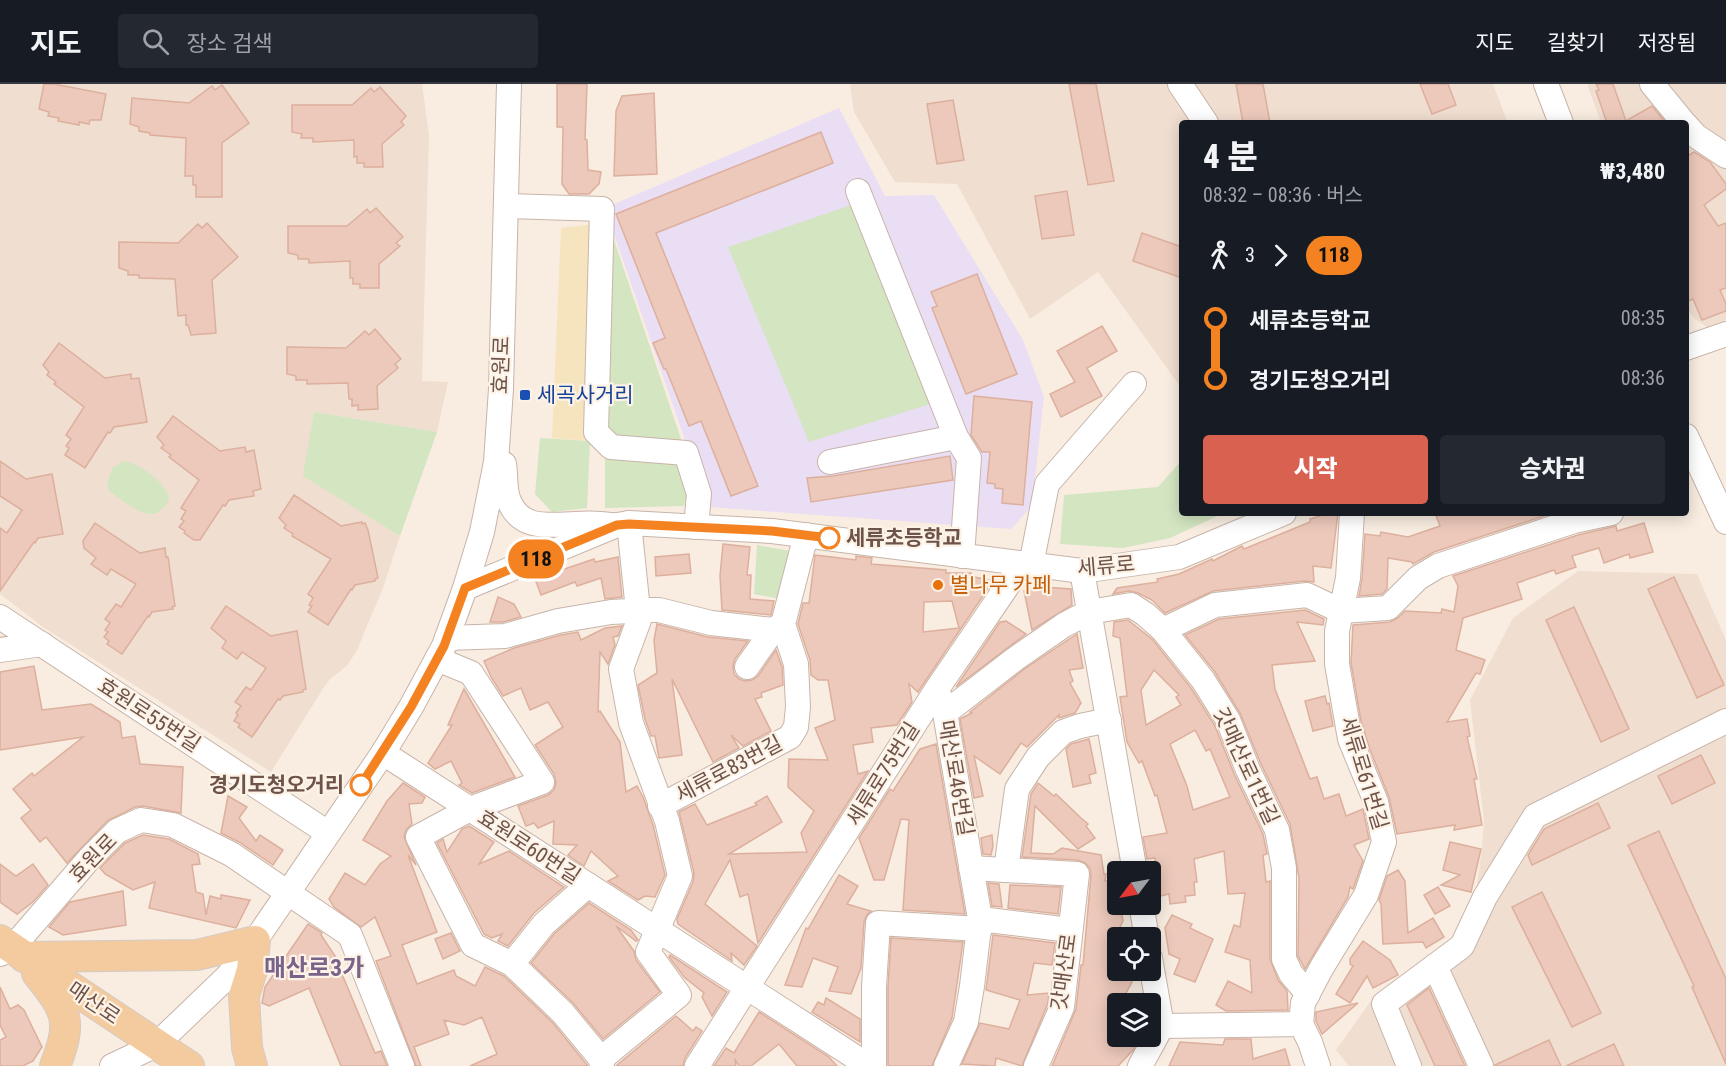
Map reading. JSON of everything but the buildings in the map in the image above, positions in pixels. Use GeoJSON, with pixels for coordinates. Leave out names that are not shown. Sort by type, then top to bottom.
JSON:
{"type":"FeatureCollection","features":[{"type":"Feature","properties":{"kind":"main road"},"geometry":{"type":"LineString","coordinates":[[9,950],[197,955],[255,941],[252,970],[244,996],[247,1048],[252,1066]]}},
{"type":"Feature","properties":{"kind":"main road"},"geometry":{"type":"LineString","coordinates":[[9,950],[59,1001],[66,1020],[63,1044],[55,1066]]}},
{"type":"Feature","properties":{"kind":"main road","name":"매산로"},"geometry":{"type":"LineString","coordinates":[[9,950],[156,1056],[189,1066]]}},
{"type":"Feature","properties":{"kind":"street","name":"효원로"},"geometry":{"type":"LineString","coordinates":[[112,1066],[156,1056],[227,977],[255,941],[383,753],[442,649],[465,588],[483,530],[493,485],[499,435],[509,84]]}},
{"type":"Feature","properties":{"kind":"street"},"geometry":{"type":"LineString","coordinates":[[1180,84],[1204,120]]}},
{"type":"Feature","properties":{"kind":"street"},"geometry":{"type":"LineString","coordinates":[[1546,84],[1560,120]]}},
{"type":"Feature","properties":{"kind":"street"},"geometry":{"type":"LineString","coordinates":[[1652,84],[1682,120]]}},
{"type":"Feature","properties":{"kind":"street"},"geometry":{"type":"LineString","coordinates":[[1689,128],[1696,136],[1726,156]]}},
{"type":"Feature","properties":{"kind":"street"},"geometry":{"type":"LineString","coordinates":[[858,191],[956,437],[969,458],[962,556]]}},
{"type":"Feature","properties":{"kind":"street"},"geometry":{"type":"LineString","coordinates":[[506,206],[602,209],[596,432],[611,447],[686,453],[699,494],[696,527]]}},
{"type":"Feature","properties":{"kind":"street"},"geometry":{"type":"LineString","coordinates":[[1689,347],[1726,334]]}},
{"type":"Feature","properties":{"kind":"street"},"geometry":{"type":"LineString","coordinates":[[1027,564],[1047,484],[1134,384]]}},
{"type":"Feature","properties":{"kind":"street"},"geometry":{"type":"LineString","coordinates":[[499,435],[507,495],[509,502],[522,518],[528,522],[545,526],[623,524]]}},
{"type":"Feature","properties":{"kind":"street"},"geometry":{"type":"LineString","coordinates":[[830,462],[956,437]]}},
{"type":"Feature","properties":{"kind":"street"},"geometry":{"type":"LineString","coordinates":[[1689,442],[1726,522]]}},
{"type":"Feature","properties":{"kind":"street","name":"세류로"},"geometry":{"type":"LineString","coordinates":[[465,588],[623,524],[772,531],[1082,572],[1179,557],[1277,516]]}},
{"type":"Feature","properties":{"kind":"street","name":"세류로61번길"},"geometry":{"type":"LineString","coordinates":[[1300,1024],[1303,1003],[1366,895],[1384,842],[1376,802],[1350,739],[1337,664],[1337,631],[1348,578],[1352,516]]}},
{"type":"Feature","properties":{"kind":"street"},"geometry":{"type":"LineString","coordinates":[[1163,630],[1215,605],[1306,595],[1341,610],[1388,608],[1418,578],[1438,566],[1555,520],[1587,516]]}},
{"type":"Feature","properties":{"kind":"street","name":"세류로83번길"},"geometry":{"type":"LineString","coordinates":[[623,524],[639,620],[621,669],[631,723],[667,821],[680,876],[657,929]]}},
{"type":"Feature","properties":{"kind":"street"},"geometry":{"type":"LineString","coordinates":[[747,667],[778,627],[806,535]]}},
{"type":"Feature","properties":{"kind":"street","name":"세류로75번길"},"geometry":{"type":"LineString","coordinates":[[697,1066],[937,689],[1027,564]]}},
{"type":"Feature","properties":{"kind":"street"},"geometry":{"type":"LineString","coordinates":[[1082,572],[1133,861]]}},
{"type":"Feature","properties":{"kind":"street","name":"갓매산로1번길"},"geometry":{"type":"LineString","coordinates":[[1089,612],[1131,605],[1145,614],[1163,630],[1203,680],[1228,720],[1248,770],[1277,830],[1284,868],[1284,959],[1291,974],[1308,994]]}},
{"type":"Feature","properties":{"kind":"street"},"geometry":{"type":"LineString","coordinates":[[442,649],[505,636],[558,621],[639,610],[659,610],[711,623],[778,627]]}},
{"type":"Feature","properties":{"kind":"street"},"geometry":{"type":"LineString","coordinates":[[945,713],[1015,658],[1064,625],[1089,612]]}},
{"type":"Feature","properties":{"kind":"street","name":"효원로55번길"},"geometry":{"type":"LineString","coordinates":[[0,617],[328,833]]}},
{"type":"Feature","properties":{"kind":"street","name":"세류로83번길"},"geometry":{"type":"LineString","coordinates":[[660,806],[790,737],[796,727],[798,707],[796,664],[778,627]]}},
{"type":"Feature","properties":{"kind":"street"},"geometry":{"type":"LineString","coordinates":[[0,650],[42,644]]}},
{"type":"Feature","properties":{"kind":"street"},"geometry":{"type":"LineString","coordinates":[[442,649],[471,673],[542,782],[470,809]]}},
{"type":"Feature","properties":{"kind":"street","name":"매산로46번길"},"geometry":{"type":"LineString","coordinates":[[937,689],[945,713],[980,924],[966,1022],[946,1066]]}},
{"type":"Feature","properties":{"kind":"street"},"geometry":{"type":"LineString","coordinates":[[971,868],[1005,870],[1017,789],[1038,757],[1064,732],[1109,720]]}},
{"type":"Feature","properties":{"kind":"street"},"geometry":{"type":"LineString","coordinates":[[1409,1066],[1384,1004],[1462,946],[1485,897],[1535,816],[1726,720]]}},
{"type":"Feature","properties":{"kind":"street","name":"효원로60번길"},"geometry":{"type":"LineString","coordinates":[[383,753],[869,1066]]}},
{"type":"Feature","properties":{"kind":"street","name":"효원로60번길"},"geometry":{"type":"LineString","coordinates":[[470,809],[418,837],[473,945],[512,964],[563,1014],[602,1063],[679,995],[648,952],[657,929]]}},
{"type":"Feature","properties":{"kind":"street","name":"효원로"},"geometry":{"type":"LineString","coordinates":[[9,950],[89,859],[117,831],[141,820],[173,825],[231,854],[288,892]]}},
{"type":"Feature","properties":{"kind":"street","name":"갓매산로"},"geometry":{"type":"LineString","coordinates":[[1005,870],[1077,874],[1062,1007],[1036,1066]]}},
{"type":"Feature","properties":{"kind":"street","name":"효원로60번길"},"geometry":{"type":"LineString","coordinates":[[512,964],[544,924],[588,885]]}},
{"type":"Feature","properties":{"kind":"street"},"geometry":{"type":"LineString","coordinates":[[288,892],[350,935],[402,1066]]}},
{"type":"Feature","properties":{"kind":"street"},"geometry":{"type":"LineString","coordinates":[[874,1066],[874,987],[878,923],[980,924],[1070,930]]}},
{"type":"Feature","properties":{"kind":"street"},"geometry":{"type":"LineString","coordinates":[[1435,966],[1481,1066]]}},
{"type":"Feature","properties":{"kind":"street"},"geometry":{"type":"LineString","coordinates":[[1140,1066],[1162,1026],[1154,981]]}},
{"type":"Feature","properties":{"kind":"street"},"geometry":{"type":"LineString","coordinates":[[1162,1026],[1300,1024],[1310,1042],[1318,1066]]}},
{"type":"Feature","properties":{"kind":"shaded area"},"geometry":{"type":"Polygon","coordinates":[[[0,84],[422,84],[429,135],[422,381],[448,382],[437,432],[314,412],[304,476],[400,536],[383,588],[357,650],[347,666],[331,678],[324,687],[271,772],[43,627],[0,594],[0,84]]]}},
{"type":"Feature","properties":{"kind":"shaded area"},"geometry":{"type":"Polygon","coordinates":[[[850,84],[1493,84],[1507,120],[1179,120],[1179,385],[1098,272],[1030,319],[957,184],[895,182],[854,112],[850,84]]]}},
{"type":"Feature","properties":{"kind":"shaded area"},"geometry":{"type":"Polygon","coordinates":[[[1587,84],[1726,84],[1726,320],[1707,327],[1689,312],[1689,120],[1600,120],[1587,84]]]}},
{"type":"Feature","properties":{"kind":"shaded area","name":"세류초등학교"},"geometry":{"type":"Polygon","coordinates":[[[839,108],[885,196],[934,195],[1023,340],[1044,397],[1032,506],[1011,529],[708,507],[605,208],[839,108]]]}},
{"type":"Feature","properties":{"kind":"shaded area"},"geometry":{"type":"Polygon","coordinates":[[[1578,571],[1697,574],[1726,640],[1726,1066],[1349,1066],[1336,1050],[1375,995],[1429,966],[1473,915],[1484,821],[1470,700],[1513,618],[1578,571]]]}},
{"type":"Feature","properties":{"kind":"green space"},"geometry":{"type":"Polygon","coordinates":[[[857,203],[937,402],[809,442],[728,247],[857,203]]]}},
{"type":"Feature","properties":{"kind":"green space"},"geometry":{"type":"Polygon","coordinates":[[[608,222],[682,442],[618,440],[606,425],[608,222]]]}},
{"type":"Feature","properties":{"kind":"green space"},"geometry":{"type":"Polygon","coordinates":[[[314,412],[437,432],[400,536],[303,476],[314,412]]]}},
{"type":"Feature","properties":{"kind":"green space"},"geometry":{"type":"Polygon","coordinates":[[[540,438],[590,441],[587,508],[552,512],[535,494],[540,438]]]}},
{"type":"Feature","properties":{"kind":"green space"},"geometry":{"type":"Polygon","coordinates":[[[605,456],[678,461],[690,486],[684,506],[605,508],[605,456]]]}},
{"type":"Feature","properties":{"kind":"green space"},"geometry":{"type":"Polygon","coordinates":[[[124,461],[137,466],[163,486],[169,499],[163,508],[156,513],[141,512],[109,491],[107,483],[113,467],[124,461]]]}},
{"type":"Feature","properties":{"kind":"green space"},"geometry":{"type":"Polygon","coordinates":[[[1179,463],[1179,516],[1218,516],[1170,538],[1123,548],[1060,544],[1064,495],[1158,487],[1179,463]]]}},
{"type":"Feature","properties":{"kind":"green space"},"geometry":{"type":"Polygon","coordinates":[[[757,545],[790,551],[780,599],[754,594],[757,545]]]}},
{"type":"Feature","properties":{"kind":"sand"},"geometry":{"type":"Polygon","coordinates":[[[594,224],[590,441],[552,438],[561,228],[594,224]]]}},
{"type":"Feature","properties":{"kind":"bus line","name":"118"},"geometry":{"type":"LineString","coordinates":[[361,785],[411,707],[444,646],[465,588],[617,525],[772,531],[829,538]]}},
{"type":"Feature","properties":{"kind":"place","name":"세곡사거리"},"geometry":{"type":"Point","coordinates":[525,395]}},
{"type":"Feature","properties":{"kind":"place","name":"세류초등학교"},"geometry":{"type":"Point","coordinates":[829,538]}},
{"type":"Feature","properties":{"kind":"place","name":"별나무 카페"},"geometry":{"type":"Point","coordinates":[938,585]}},
{"type":"Feature","properties":{"kind":"place","name":"경기도청오거리"},"geometry":{"type":"Point","coordinates":[361,785]}},
{"type":"Feature","properties":{"kind":"district","name":"매산로3가"},"geometry":{"type":"Point","coordinates":[314,968]}}]}
